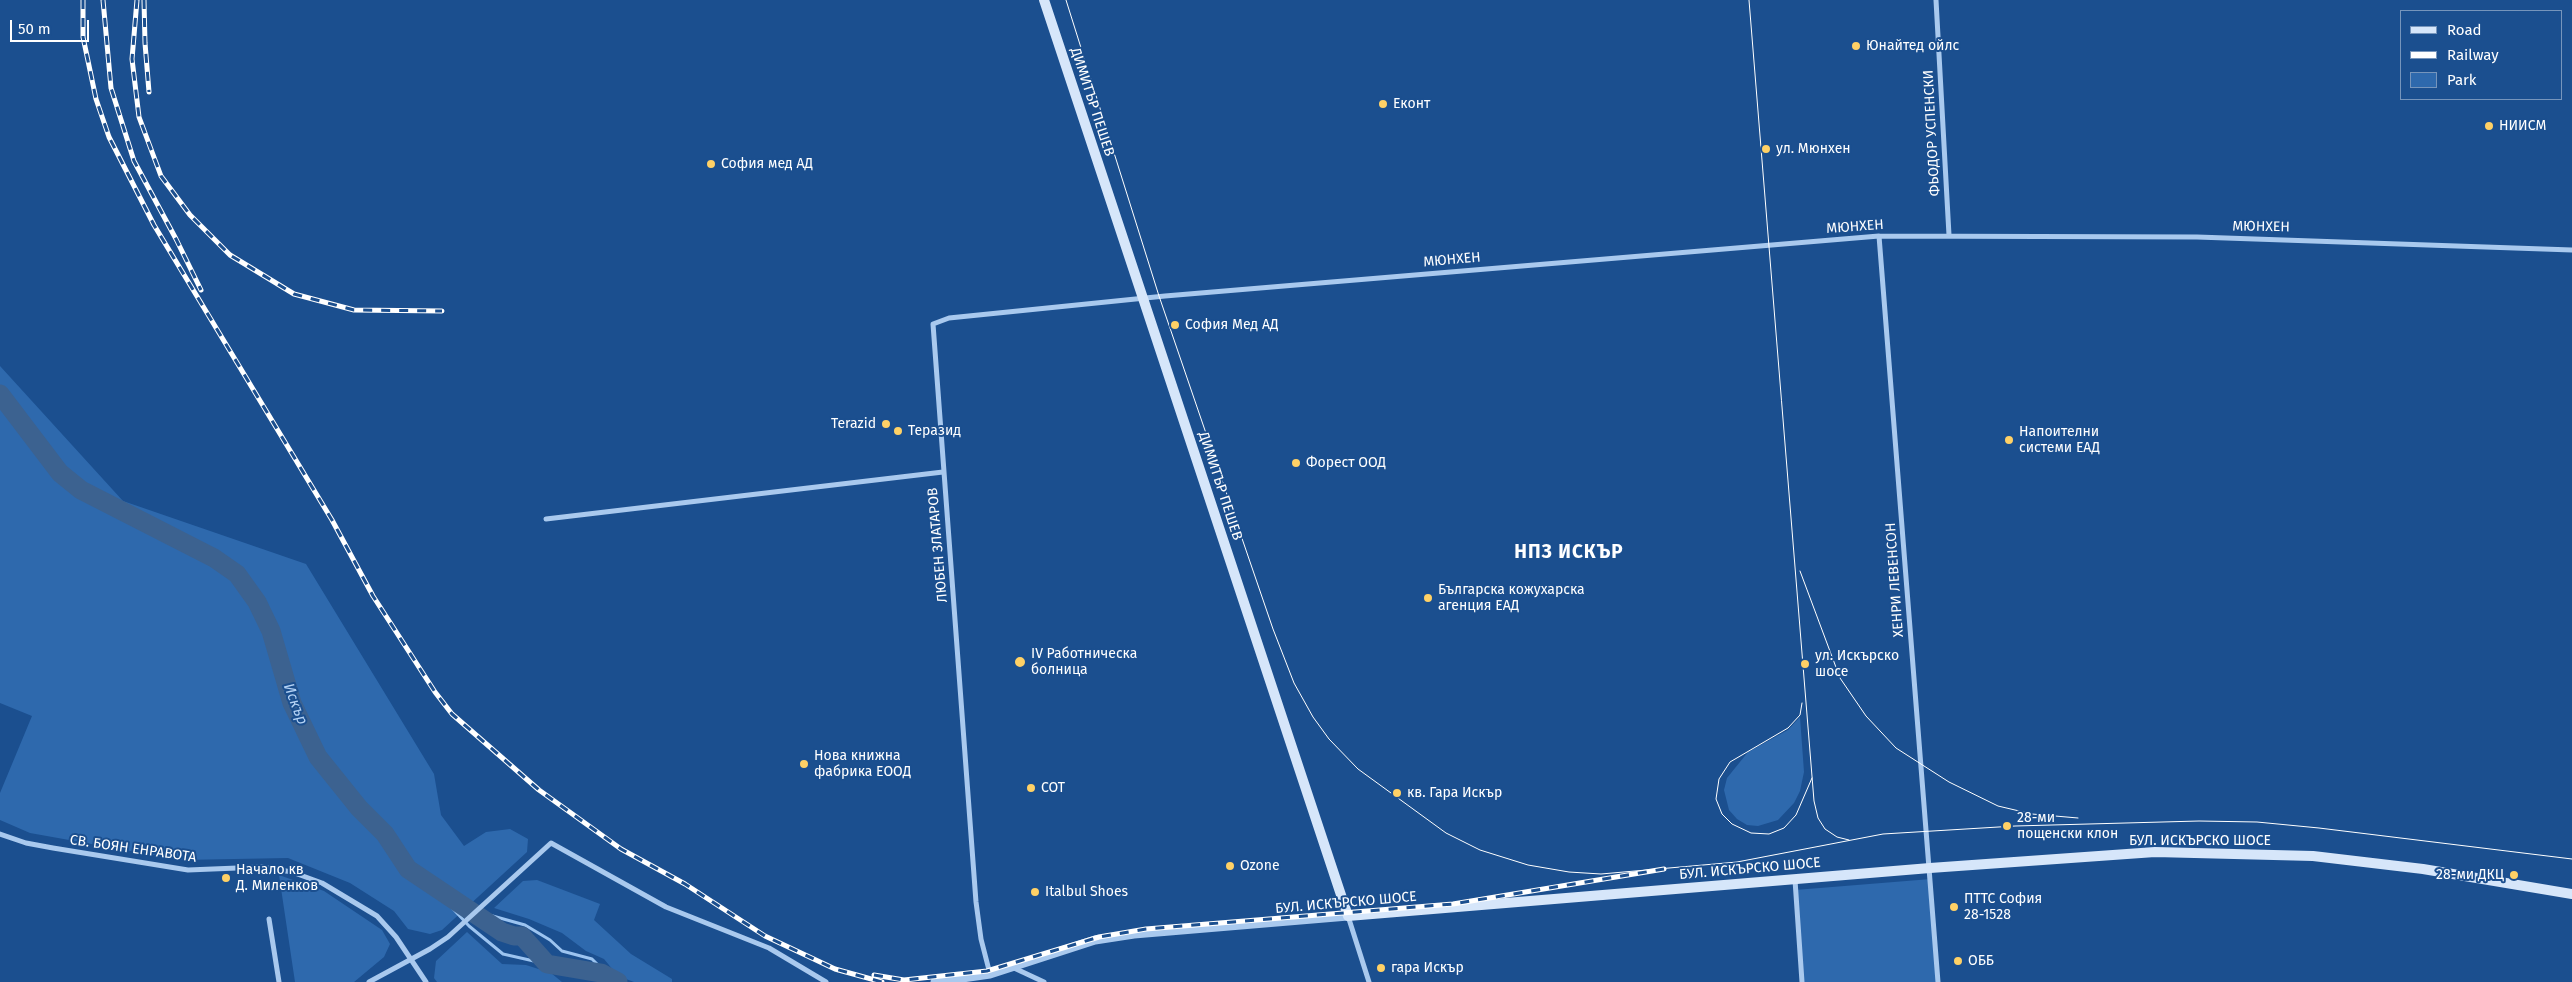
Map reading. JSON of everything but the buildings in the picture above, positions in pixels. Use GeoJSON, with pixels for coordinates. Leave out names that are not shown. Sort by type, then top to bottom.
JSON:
{"type":"FeatureCollection","features":[{"type":"Feature","properties":{"kind":"main road","name":"ДИМИТЪР ПЕШЕВ"},"geometry":{"type":"LineString","coordinates":[[1044,0],[1348,916]]}},
{"type":"Feature","properties":{"kind":"main road","name":"БУЛ. ИСКЪРСКО ШОСЕ"},"geometry":{"type":"LineString","coordinates":[[1348,916],[1930,868],[2155,852],[2313,856],[2423,870],[2572,894]]}},
{"type":"Feature","properties":{"kind":"street","name":"ФЬОДОР УСПЕНСКИ"},"geometry":{"type":"LineString","coordinates":[[1936,0],[1950,235]]}},
{"type":"Feature","properties":{"kind":"street","name":"МЮНХЕН"},"geometry":{"type":"LineString","coordinates":[[1143,298],[1880,236],[2197,237],[2572,250]]}},
{"type":"Feature","properties":{"kind":"street","name":"ХЕНРИ ЛЕВЕНСОН"},"geometry":{"type":"LineString","coordinates":[[1880,236],[1938,982]]}},
{"type":"Feature","properties":{"kind":"street","name":"ЛЮБЕН ЗЛАТАРОВ"},"geometry":{"type":"LineString","coordinates":[[990,974],[981,939],[976,902],[933,324],[948,318],[1143,298]]}},
{"type":"Feature","properties":{"kind":"street"},"geometry":{"type":"LineString","coordinates":[[546,519],[944,472]]}},
{"type":"Feature","properties":{"kind":"street","name":"СВ. БОЯН ЕНРАВОТА"},"geometry":{"type":"LineString","coordinates":[[0,834],[26,843],[188,870],[262,867],[292,872],[322,883],[377,916],[396,937],[426,982]]}},
{"type":"Feature","properties":{"kind":"street"},"geometry":{"type":"LineString","coordinates":[[369,982],[412,960],[448,937],[551,843],[666,906],[769,948],[826,982]]}},
{"type":"Feature","properties":{"kind":"street"},"geometry":{"type":"LineString","coordinates":[[1795,879],[1802,982]]}},
{"type":"Feature","properties":{"kind":"street","name":"БУЛ. ИСКЪРСКО ШОСЕ"},"geometry":{"type":"LineString","coordinates":[[935,982],[990,974],[1014,968],[1095,940],[1134,934],[1348,916]]}},
{"type":"Feature","properties":{"kind":"street","name":"ДИМИТЪР ПЕШЕВ"},"geometry":{"type":"LineString","coordinates":[[1348,916],[1369,982]]}},
{"type":"Feature","properties":{"kind":"street"},"geometry":{"type":"LineString","coordinates":[[269,919],[279,982]]}},
{"type":"Feature","properties":{"kind":"street"},"geometry":{"type":"LineString","coordinates":[[1014,968],[1044,982]]}},
{"type":"Feature","properties":{"kind":"green space"},"geometry":{"type":"Polygon","coordinates":[[[0,366],[123,501],[306,564],[434,774],[441,815],[464,846],[486,832],[510,829],[528,839],[527,852],[442,930],[430,934],[408,929],[394,911],[350,883],[288,858],[181,860],[30,833],[0,820],[0,793],[32,716],[0,703],[0,366]]]}},
{"type":"Feature","properties":{"kind":"green space"},"geometry":{"type":"Polygon","coordinates":[[[1800,717],[1804,772],[1800,791],[1794,803],[1778,820],[1758,826],[1747,825],[1737,819],[1729,810],[1724,790],[1727,778],[1748,752],[1788,730],[1800,717]]]}},
{"type":"Feature","properties":{"kind":"green space"},"geometry":{"type":"Polygon","coordinates":[[[279,875],[324,891],[382,930],[390,944],[384,957],[354,982],[295,982],[279,875]]]}},
{"type":"Feature","properties":{"kind":"green space"},"geometry":{"type":"Polygon","coordinates":[[[1931,879],[1938,982],[1802,982],[1795,890],[1931,879]]]}},
{"type":"Feature","properties":{"kind":"green space"},"geometry":{"type":"Polygon","coordinates":[[[537,880],[600,904],[594,920],[631,954],[672,979],[672,982],[634,982],[618,976],[604,959],[586,951],[562,933],[529,919],[494,908],[523,881],[537,880]]]}},
{"type":"Feature","properties":{"kind":"green space"},"geometry":{"type":"Polygon","coordinates":[[[467,932],[502,964],[526,965],[551,973],[562,982],[437,982],[434,978],[436,961],[467,932]]]}},
{"type":"Feature","properties":{"kind":"waterway","name":"Искър"},"geometry":{"type":"LineString","coordinates":[[0,394],[60,473],[81,490],[214,558],[237,574],[257,602],[271,631],[292,703],[318,757],[359,808],[385,834],[408,869],[502,932],[514,936],[522,936],[547,964],[601,973],[618,982]]}},
{"type":"Feature","properties":{"kind":"waterway"},"geometry":{"type":"LineString","coordinates":[[433,887],[469,926],[503,954],[547,964]]}},
{"type":"Feature","properties":{"kind":"waterway"},"geometry":{"type":"LineString","coordinates":[[464,908],[525,925],[550,940],[562,951],[592,959],[612,979]]}},
{"type":"Feature","properties":{"kind":"tram line"},"geometry":{"type":"LineString","coordinates":[[1066,0],[1159,296],[1273,629],[1294,683],[1313,717],[1329,739],[1358,769],[1446,833],[1480,850],[1528,865],[1569,872],[1601,874],[1737,862],[1883,834],[2015,826],[2199,821],[2257,822],[2319,828],[2572,859]]}},
{"type":"Feature","properties":{"kind":"tram line"},"geometry":{"type":"LineString","coordinates":[[1749,0],[1814,801],[1818,818],[1825,829],[1837,837],[1849,840]]}},
{"type":"Feature","properties":{"kind":"tram line"},"geometry":{"type":"LineString","coordinates":[[1800,571],[1840,678],[1866,716],[1896,748],[1949,782],[1998,806],[2032,814],[2078,818]]}},
{"type":"Feature","properties":{"kind":"tram line"},"geometry":{"type":"LineString","coordinates":[[1802,703],[1800,715],[1788,728],[1730,762],[1719,779],[1716,799],[1722,814],[1732,824],[1751,833],[1769,834],[1784,828],[1796,815],[1812,778]]}},
{"type":"Feature","properties":{"kind":"railway"},"geometry":{"type":"LineString","coordinates":[[83,0],[83,37],[96,99],[109,137],[154,225],[332,520],[373,596],[435,692],[452,714],[539,790],[621,849],[685,884],[765,936],[835,969],[882,982]]}},
{"type":"Feature","properties":{"kind":"railway"},"geometry":{"type":"LineString","coordinates":[[103,0],[111,88],[134,161],[201,290]]}},
{"type":"Feature","properties":{"kind":"railway"},"geometry":{"type":"LineString","coordinates":[[137,0],[132,59],[139,117],[161,176],[190,215],[230,255],[294,294],[354,310],[442,311]]}},
{"type":"Feature","properties":{"kind":"railway"},"geometry":{"type":"LineString","coordinates":[[144,0],[149,92]]}},
{"type":"Feature","properties":{"kind":"railway"},"geometry":{"type":"LineString","coordinates":[[874,975],[904,980],[987,971],[1099,937],[1146,929],[1453,904],[1664,869]]}},
{"type":"Feature","properties":{"kind":"place","name":"Юнайтед ойлс"},"geometry":{"type":"Point","coordinates":[1856,46]}},
{"type":"Feature","properties":{"kind":"place","name":"Еконт"},"geometry":{"type":"Point","coordinates":[1383,104]}},
{"type":"Feature","properties":{"kind":"place","name":"НИИСМ"},"geometry":{"type":"Point","coordinates":[2489,126]}},
{"type":"Feature","properties":{"kind":"place","name":"ул. Мюнхен"},"geometry":{"type":"Point","coordinates":[1766,149]}},
{"type":"Feature","properties":{"kind":"place","name":"София мед АД"},"geometry":{"type":"Point","coordinates":[711,164]}},
{"type":"Feature","properties":{"kind":"place","name":"София Мед АД"},"geometry":{"type":"Point","coordinates":[1175,325]}},
{"type":"Feature","properties":{"kind":"place","name":"Terazid"},"geometry":{"type":"Point","coordinates":[886,424]}},
{"type":"Feature","properties":{"kind":"place","name":"Теразид"},"geometry":{"type":"Point","coordinates":[898,431]}},
{"type":"Feature","properties":{"kind":"place","name":"Напоителни системи ЕАД"},"geometry":{"type":"Point","coordinates":[2009,440]}},
{"type":"Feature","properties":{"kind":"place","name":"Форест ООД"},"geometry":{"type":"Point","coordinates":[1296,463]}},
{"type":"Feature","properties":{"kind":"place","name":"Българска кожухарска агенция ЕАД"},"geometry":{"type":"Point","coordinates":[1428,598]}},
{"type":"Feature","properties":{"kind":"place","name":"IV Работническа болница"},"geometry":{"type":"Point","coordinates":[1020,662]}},
{"type":"Feature","properties":{"kind":"place","name":"ул. Искърско шосе"},"geometry":{"type":"Point","coordinates":[1805,664]}},
{"type":"Feature","properties":{"kind":"place","name":"Нова книжна фабрика ЕООД"},"geometry":{"type":"Point","coordinates":[804,764]}},
{"type":"Feature","properties":{"kind":"place","name":"СОТ"},"geometry":{"type":"Point","coordinates":[1031,788]}},
{"type":"Feature","properties":{"kind":"place","name":"кв. Гара Искър"},"geometry":{"type":"Point","coordinates":[1397,793]}},
{"type":"Feature","properties":{"kind":"place","name":"28-ми пощенски клон"},"geometry":{"type":"Point","coordinates":[2007,826]}},
{"type":"Feature","properties":{"kind":"place","name":"Ozone"},"geometry":{"type":"Point","coordinates":[1230,866]}},
{"type":"Feature","properties":{"kind":"place","name":"28-ми ДКЦ"},"geometry":{"type":"Point","coordinates":[2514,875]}},
{"type":"Feature","properties":{"kind":"place","name":"Начало кв Д. Миленков"},"geometry":{"type":"Point","coordinates":[226,878]}},
{"type":"Feature","properties":{"kind":"place","name":"Italbul Shoes"},"geometry":{"type":"Point","coordinates":[1035,892]}},
{"type":"Feature","properties":{"kind":"place","name":"ПТТС София 28-1528"},"geometry":{"type":"Point","coordinates":[1954,907]}},
{"type":"Feature","properties":{"kind":"place","name":"ОББ"},"geometry":{"type":"Point","coordinates":[1958,961]}},
{"type":"Feature","properties":{"kind":"place","name":"гара Искър"},"geometry":{"type":"Point","coordinates":[1381,968]}},
{"type":"Feature","properties":{"kind":"district","name":"НПЗ ИСКЪР"},"geometry":{"type":"Point","coordinates":[1569,553]}}]}
